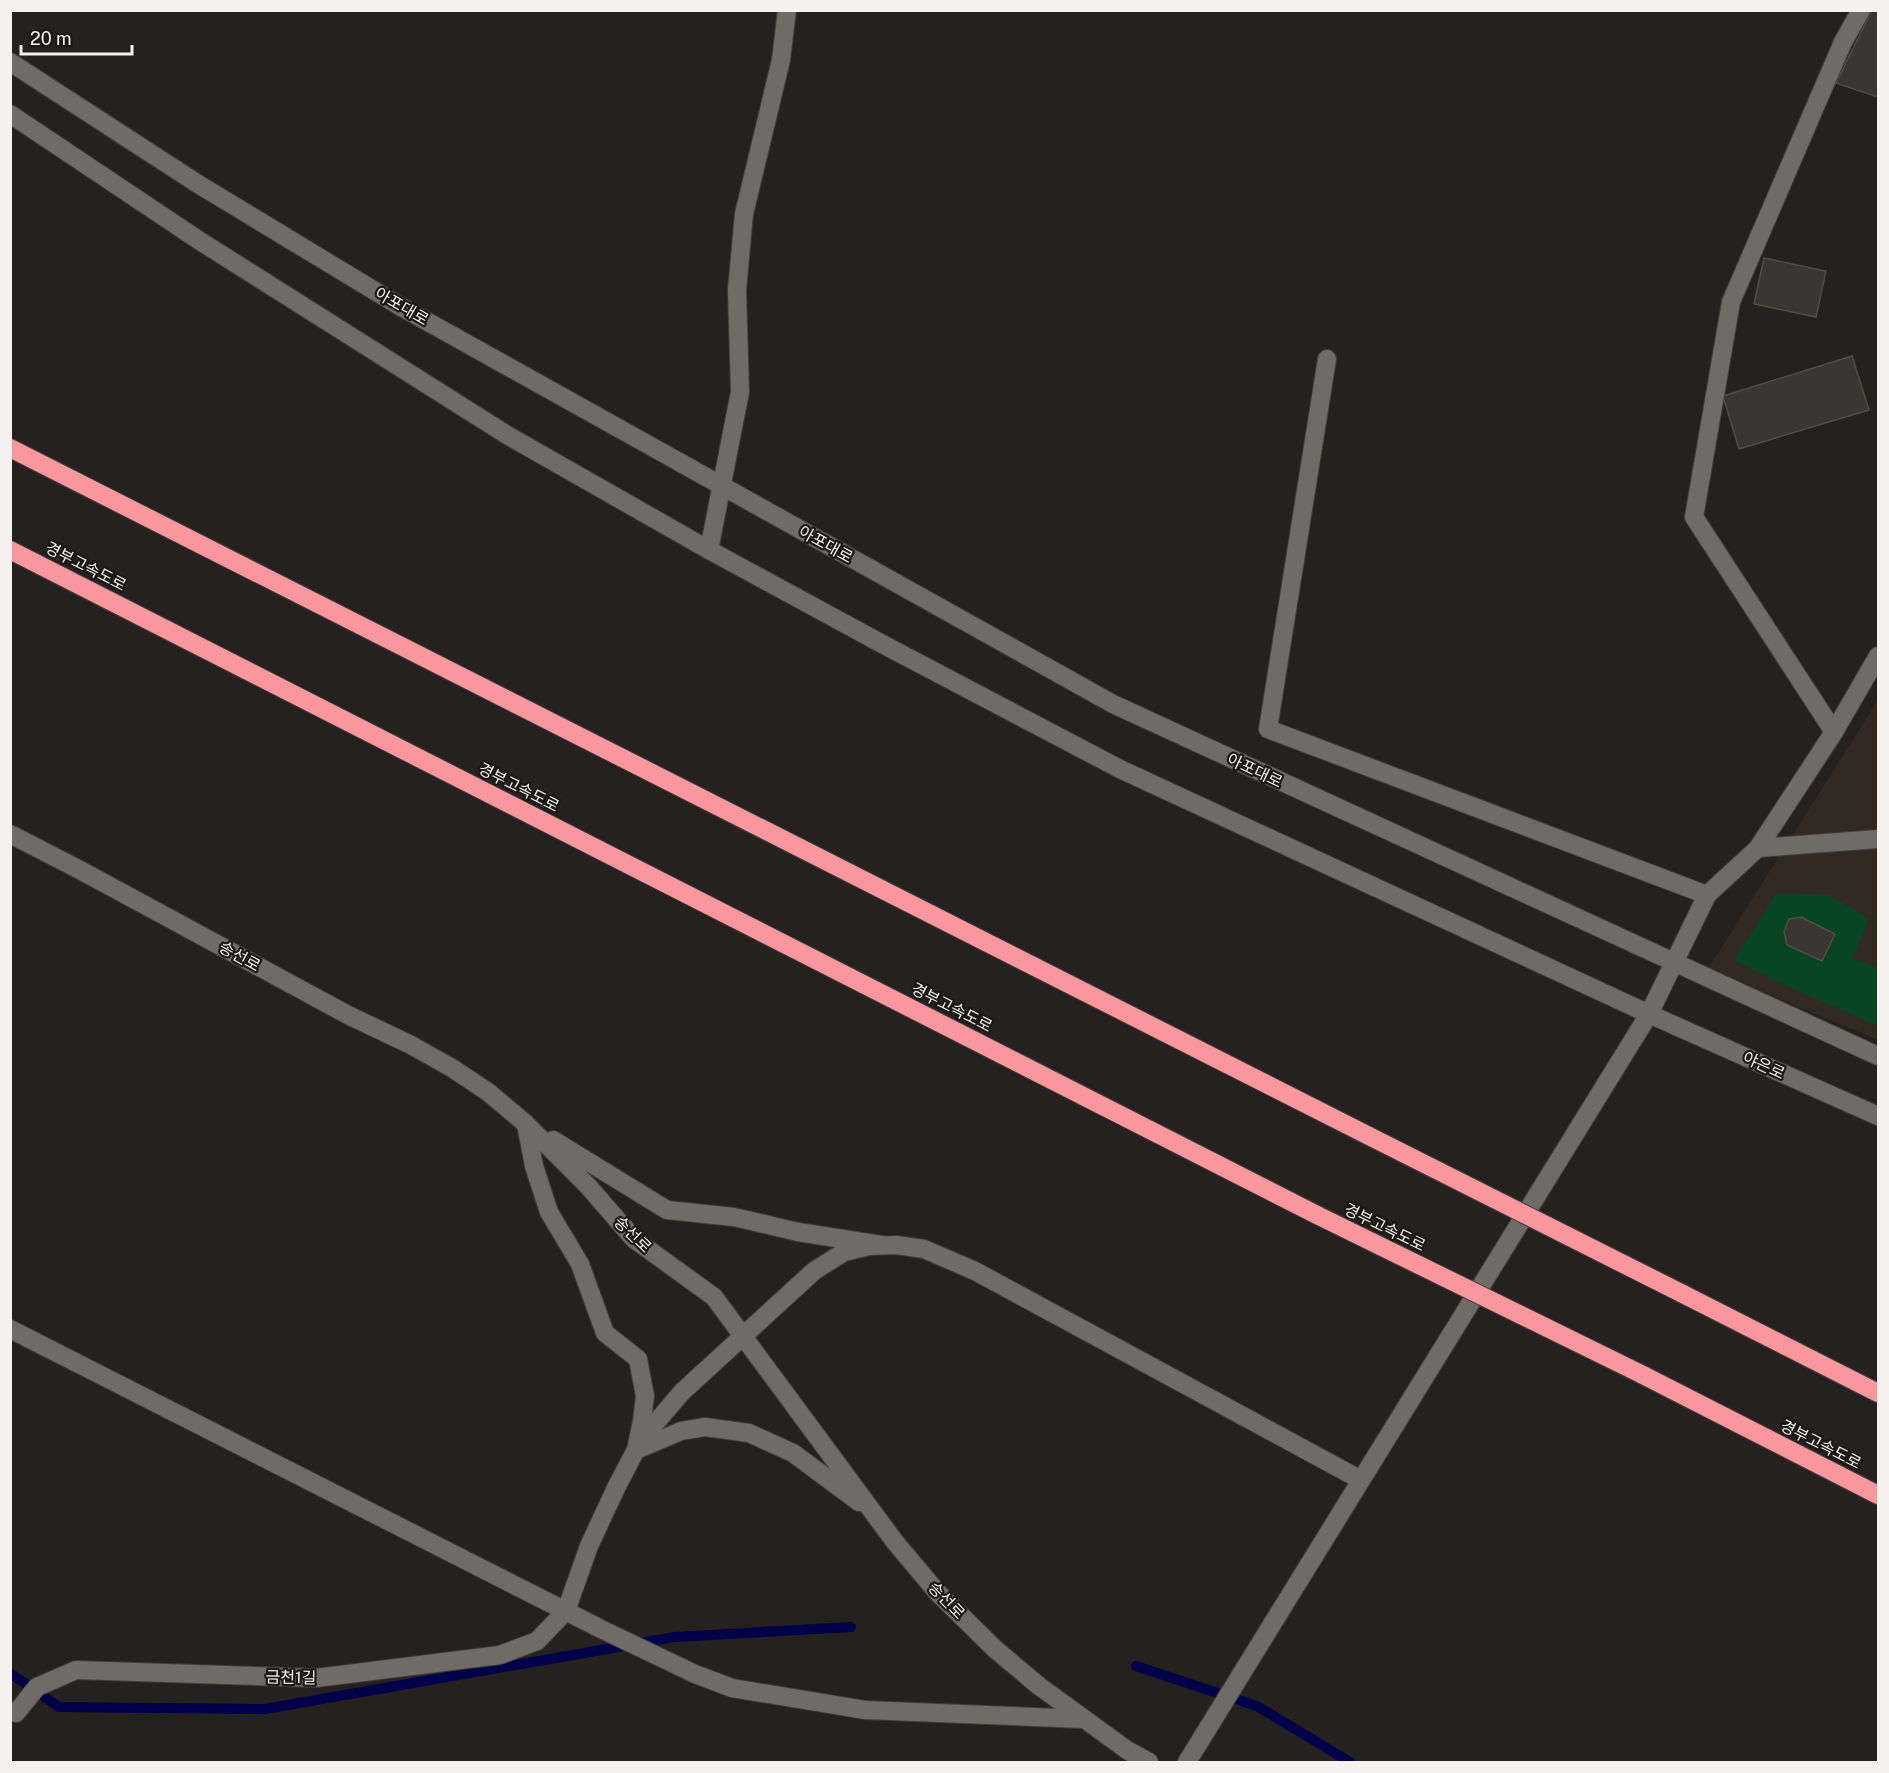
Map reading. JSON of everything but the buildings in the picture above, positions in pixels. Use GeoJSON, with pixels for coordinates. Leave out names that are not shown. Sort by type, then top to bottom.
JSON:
{"type":"FeatureCollection","features":[{"type":"Feature","properties":{"kind":"highway"},"geometry":{"type":"LineString","coordinates":[[10,448],[1878,1393]]}},
{"type":"Feature","properties":{"kind":"highway","name":"경부고속도로"},"geometry":{"type":"LineString","coordinates":[[10,550],[1319,1216],[1641,1374],[1878,1495]]}},
{"type":"Feature","properties":{"kind":"street"},"geometry":{"type":"LineString","coordinates":[[709,550],[740,392],[737,290],[744,214],[781,60],[787,10]]}},
{"type":"Feature","properties":{"kind":"street"},"geometry":{"type":"LineString","coordinates":[[1834,732],[1694,517],[1731,302],[1843,42],[1862,10]]}},
{"type":"Feature","properties":{"kind":"street","name":"아포대로"},"geometry":{"type":"LineString","coordinates":[[10,62],[198,184],[403,308],[1113,704],[1674,963]]}},
{"type":"Feature","properties":{"kind":"street"},"geometry":{"type":"LineString","coordinates":[[10,114],[201,241],[507,435],[709,550],[1120,769],[1649,1014]]}},
{"type":"Feature","properties":{"kind":"street"},"geometry":{"type":"LineString","coordinates":[[1327,359],[1268,729],[1707,895]]}},
{"type":"Feature","properties":{"kind":"street"},"geometry":{"type":"LineString","coordinates":[[1188,1762],[1649,1014],[1707,895],[1758,848],[1834,732],[1878,656]]}},
{"type":"Feature","properties":{"kind":"street","name":"송선로"},"geometry":{"type":"LineString","coordinates":[[10,834],[348,1015],[452,1068],[488,1092],[526,1124],[588,1185],[634,1239],[714,1297],[895,1542],[937,1592],[995,1649],[1039,1686],[1127,1750],[1149,1762]]}},
{"type":"Feature","properties":{"kind":"street"},"geometry":{"type":"LineString","coordinates":[[1758,848],[1878,839]]}},
{"type":"Feature","properties":{"kind":"street"},"geometry":{"type":"LineString","coordinates":[[1674,963],[1878,1056]]}},
{"type":"Feature","properties":{"kind":"street","name":"야은로"},"geometry":{"type":"LineString","coordinates":[[1649,1014],[1878,1116]]}},
{"type":"Feature","properties":{"kind":"street"},"geometry":{"type":"LineString","coordinates":[[526,1124],[667,1210],[734,1217],[798,1232],[881,1245]]}},
{"type":"Feature","properties":{"kind":"street"},"geometry":{"type":"LineString","coordinates":[[526,1124],[534,1166],[549,1212],[580,1264],[605,1333],[639,1359],[645,1396],[636,1450]]}},
{"type":"Feature","properties":{"kind":"street"},"geometry":{"type":"LineString","coordinates":[[566,1611],[589,1546],[641,1440],[682,1392],[814,1271],[844,1252],[869,1246],[896,1245],[924,1249],[975,1270],[1361,1480]]}},
{"type":"Feature","properties":{"kind":"street"},"geometry":{"type":"LineString","coordinates":[[10,1329],[601,1629],[695,1674],[732,1688],[865,1710],[1083,1719]]}},
{"type":"Feature","properties":{"kind":"street"},"geometry":{"type":"LineString","coordinates":[[636,1450],[681,1431],[705,1427],[749,1433],[793,1453],[873,1512]]}},
{"type":"Feature","properties":{"kind":"street","name":"금천1길"},"geometry":{"type":"LineString","coordinates":[[16,1713],[37,1687],[76,1670],[316,1678],[500,1655],[537,1641],[566,1611]]}},
{"type":"Feature","properties":{"kind":"shaded area"},"geometry":{"type":"Polygon","coordinates":[[[1878,700],[1878,1040],[1708,969],[1878,700]]]}},
{"type":"Feature","properties":{"kind":"green space"},"geometry":{"type":"Polygon","coordinates":[[[1777,893],[1829,895],[1869,919],[1853,958],[1878,968],[1878,1026],[1773,980],[1734,960],[1777,893]]]}},
{"type":"Feature","properties":{"kind":"waterway"},"geometry":{"type":"LineString","coordinates":[[10,1673],[59,1707],[265,1709],[675,1637],[851,1627]]}},
{"type":"Feature","properties":{"kind":"waterway"},"geometry":{"type":"LineString","coordinates":[[1136,1666],[1257,1706],[1350,1762]]}}]}
